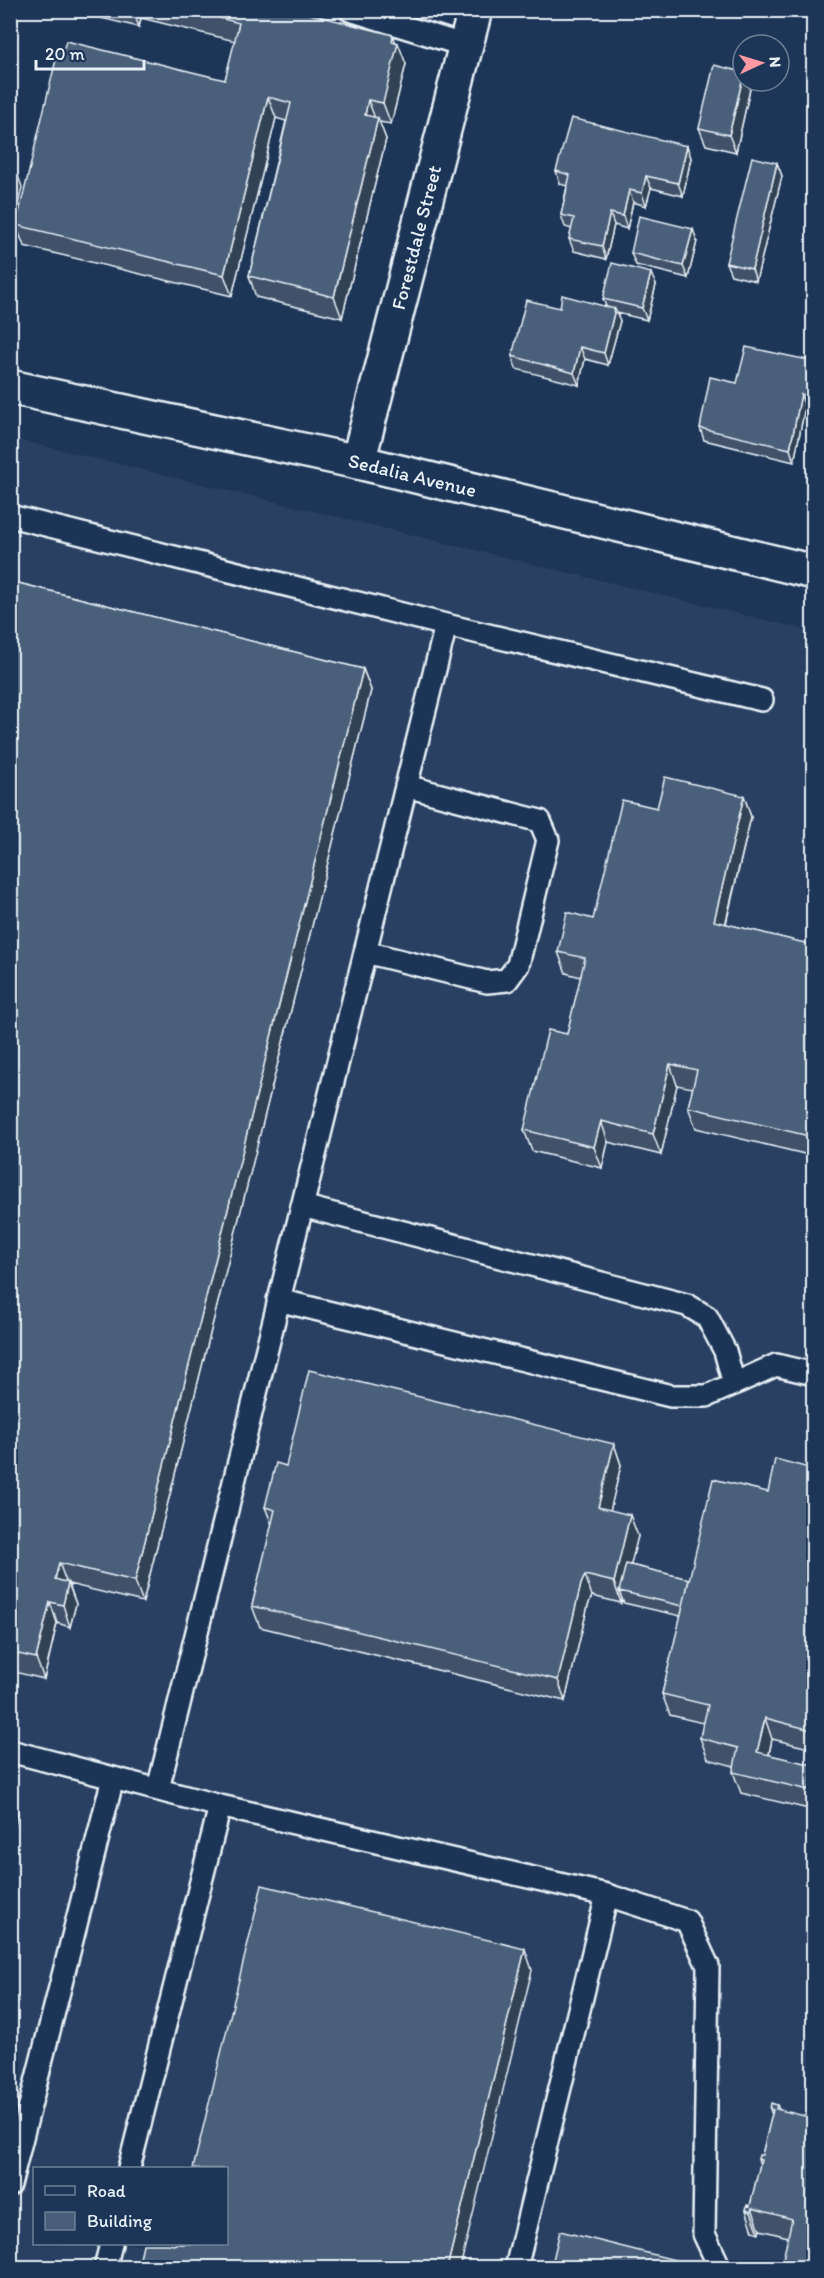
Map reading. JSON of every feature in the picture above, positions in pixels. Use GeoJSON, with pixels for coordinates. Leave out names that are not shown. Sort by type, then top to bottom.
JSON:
{"type":"FeatureCollection","features":[{"type":"Feature","properties":{"kind":"street","name":"Forestdale Street"},"geometry":{"type":"LineString","coordinates":[[358,462],[475,10]]}},
{"type":"Feature","properties":{"kind":"street","name":"Sedalia Avenue"},"geometry":{"type":"LineString","coordinates":[[10,387],[358,462],[813,572]]}},
{"type":"Feature","properties":{"kind":"lane"},"geometry":{"type":"LineString","coordinates":[[350,10],[397,17],[466,46]]}},
{"type":"Feature","properties":{"kind":"lane"},"geometry":{"type":"LineString","coordinates":[[10,516],[446,625],[762,700]]}},
{"type":"Feature","properties":{"kind":"lane"},"geometry":{"type":"LineString","coordinates":[[158,1789],[446,625]]}},
{"type":"Feature","properties":{"kind":"lane"},"geometry":{"type":"LineString","coordinates":[[365,952],[487,982],[507,980],[518,965],[548,840],[540,821],[406,786]]}},
{"type":"Feature","properties":{"kind":"lane"},"geometry":{"type":"LineString","coordinates":[[302,1206],[687,1305],[707,1317],[725,1351],[734,1384]]}},
{"type":"Feature","properties":{"kind":"lane"},"geometry":{"type":"LineString","coordinates":[[278,1300],[671,1396],[707,1396],[776,1365],[813,1374]]}},
{"type":"Feature","properties":{"kind":"lane"},"geometry":{"type":"LineString","coordinates":[[10,1751],[220,1806],[607,1895],[687,1921],[708,1966],[704,2234],[720,2268]]}},
{"type":"Feature","properties":{"kind":"lane"},"geometry":{"type":"LineString","coordinates":[[10,2185],[113,1778]]}},
{"type":"Feature","properties":{"kind":"lane"},"geometry":{"type":"LineString","coordinates":[[130,2167],[220,1806]]}},
{"type":"Feature","properties":{"kind":"lane"},"geometry":{"type":"LineString","coordinates":[[516,2268],[607,1895]]}},
{"type":"Feature","properties":{"kind":"lane"},"geometry":{"type":"LineString","coordinates":[[105,2268],[111,2245]]}},
{"type":"Feature","properties":{"kind":"shaded area"},"geometry":{"type":"Polygon","coordinates":[[[11,438],[814,632],[813,2267],[11,2268],[11,438]]]}},
{"type":"Feature","properties":{"kind":"building"},"geometry":{"type":"Polygon","coordinates":[[[189,10],[298,10],[393,35],[392,41],[398,43],[383,103],[368,100],[365,115],[378,118],[334,297],[249,276],[291,103],[268,97],[224,275],[16,225],[59,47],[64,48],[66,41],[225,80],[239,23],[189,10]]]}},
{"type":"Feature","properties":{"kind":"building"},"geometry":{"type":"Polygon","coordinates":[[[714,65],[731,69],[731,93],[739,93],[729,135],[699,128],[714,65]]]}},
{"type":"Feature","properties":{"kind":"building"},"geometry":{"type":"Polygon","coordinates":[[[571,118],[687,146],[678,183],[646,176],[642,193],[629,190],[623,216],[610,213],[602,246],[569,239],[574,218],[561,215],[570,175],[556,171],[571,118]]]}},
{"type":"Feature","properties":{"kind":"building"},"geometry":{"type":"Polygon","coordinates":[[[752,157],[777,163],[752,269],[726,263],[752,157]]]}},
{"type":"Feature","properties":{"kind":"building"},"geometry":{"type":"Polygon","coordinates":[[[10,169],[16,170],[10,193],[10,169]]]}},
{"type":"Feature","properties":{"kind":"building"},"geometry":{"type":"Polygon","coordinates":[[[639,216],[693,229],[683,266],[631,253],[639,216]]]}},
{"type":"Feature","properties":{"kind":"building"},"geometry":{"type":"Polygon","coordinates":[[[612,263],[651,273],[642,308],[603,299],[612,263]]]}},
{"type":"Feature","properties":{"kind":"building"},"geometry":{"type":"Polygon","coordinates":[[[562,295],[615,309],[604,353],[580,347],[574,373],[512,356],[526,300],[560,308],[562,295]]]}},
{"type":"Feature","properties":{"kind":"building"},"geometry":{"type":"Polygon","coordinates":[[[746,347],[813,361],[808,396],[801,394],[790,449],[700,428],[710,377],[737,383],[746,347]]]}},
{"type":"Feature","properties":{"kind":"building"},"geometry":{"type":"Polygon","coordinates":[[[10,581],[363,669],[135,1581],[59,1563],[55,1579],[68,1583],[63,1605],[50,1602],[36,1658],[10,1652],[10,581]]]}},
{"type":"Feature","properties":{"kind":"building"},"geometry":{"type":"Polygon","coordinates":[[[665,777],[744,796],[714,921],[813,945],[813,1137],[688,1107],[697,1070],[670,1064],[653,1134],[601,1121],[594,1147],[524,1130],[548,1030],[567,1034],[585,958],[558,952],[567,912],[593,919],[622,800],[657,808],[665,777]]]}},
{"type":"Feature","properties":{"kind":"building"},"geometry":{"type":"Polygon","coordinates":[[[309,1370],[614,1444],[598,1507],[630,1515],[614,1582],[585,1575],[581,1584],[558,1680],[252,1606],[275,1510],[265,1507],[276,1463],[286,1466],[309,1370]]]}},
{"type":"Feature","properties":{"kind":"building"},"geometry":{"type":"Polygon","coordinates":[[[775,1459],[813,1469],[809,1502],[813,1503],[813,1720],[811,1730],[765,1718],[757,1752],[813,1765],[809,1790],[733,1772],[738,1748],[700,1738],[708,1705],[662,1694],[713,1479],[768,1492],[775,1459]]]}},
{"type":"Feature","properties":{"kind":"building"},"geometry":{"type":"Polygon","coordinates":[[[626,1564],[689,1579],[683,1606],[619,1591],[626,1564]]]}},
{"type":"Feature","properties":{"kind":"building"},"geometry":{"type":"Polygon","coordinates":[[[262,1885],[525,1949],[447,2268],[138,2268],[143,2245],[228,2245],[228,2167],[193,2167],[262,1885]]]}},
{"type":"Feature","properties":{"kind":"building"},"geometry":{"type":"Polygon","coordinates":[[[771,2103],[777,2105],[776,2109],[813,2118],[813,2268],[781,2268],[792,2219],[752,2208],[751,2212],[746,2210],[747,2205],[750,2206],[761,2160],[758,2159],[759,2155],[762,2155],[773,2110],[770,2109],[771,2103]]]}},
{"type":"Feature","properties":{"kind":"building"},"geometry":{"type":"Polygon","coordinates":[[[560,2231],[679,2261],[677,2268],[551,2268],[560,2231]]]}}]}
